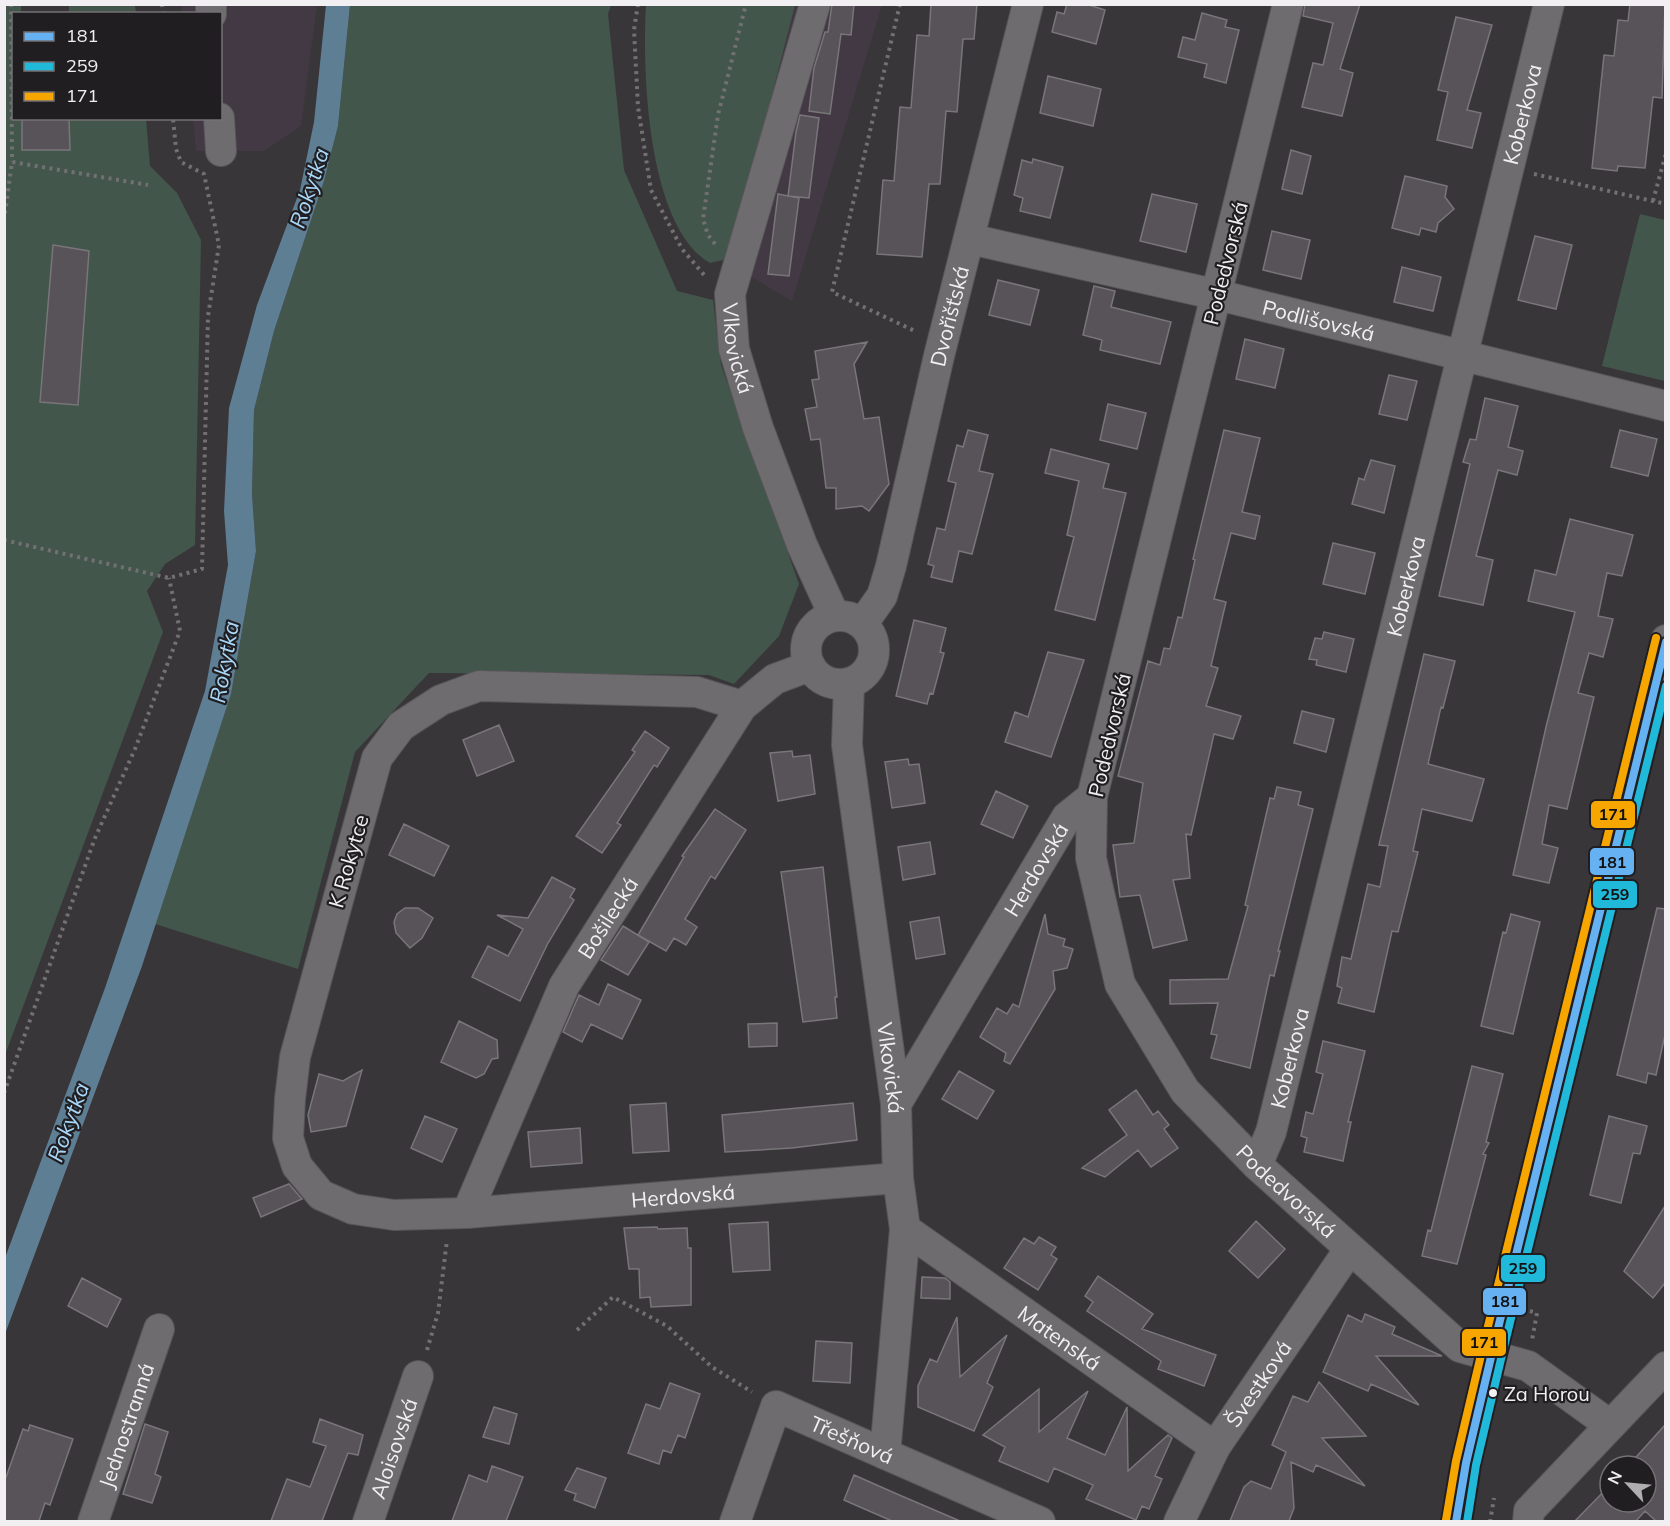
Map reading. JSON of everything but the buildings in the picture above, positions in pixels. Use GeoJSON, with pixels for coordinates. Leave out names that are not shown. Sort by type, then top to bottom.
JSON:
{"type":"FeatureCollection","features":[{"type":"Feature","properties":{"kind":"street","name":"Vlkovická"},"geometry":{"type":"LineString","coordinates":[[815,4],[734,282],[734,349],[758,428],[802,545],[834,615]]}},
{"type":"Feature","properties":{"kind":"street","name":"Dvořišťská"},"geometry":{"type":"LineString","coordinates":[[863,623],[882,596],[891,566],[942,344],[1028,4]]}},
{"type":"Feature","properties":{"kind":"street","name":"Podedvorská"},"geometry":{"type":"LineString","coordinates":[[1288,4],[1218,295],[1092,797],[1091,858],[1120,984],[1185,1091],[1257,1165],[1349,1250],[1460,1347],[1527,1366],[1610,1425]]}},
{"type":"Feature","properties":{"kind":"street","name":"Koberkova"},"geometry":{"type":"LineString","coordinates":[[1257,1165],[1271,1132],[1549,4]]}},
{"type":"Feature","properties":{"kind":"street"},"geometry":{"type":"LineString","coordinates":[[219,120],[221,151]]}},
{"type":"Feature","properties":{"kind":"street","name":"Podlišovská"},"geometry":{"type":"LineString","coordinates":[[970,239],[1218,295],[1665,406]]}},
{"type":"Feature","properties":{"kind":"street"},"geometry":{"type":"LineString","coordinates":[[834,615],[853,617],[863,623],[871,634],[875,647],[873,661],[864,675],[849,683],[834,684],[821,679],[810,666],[806,646],[811,630],[823,620],[834,615]]}},
{"type":"Feature","properties":{"kind":"street"},"geometry":{"type":"LineString","coordinates":[[1456,1521],[1466,1463],[1491,1357],[1665,640]]}},
{"type":"Feature","properties":{"kind":"street","name":"Bošilecká"},"geometry":{"type":"LineString","coordinates":[[467,1214],[564,986],[742,706],[775,679],[810,666]]}},
{"type":"Feature","properties":{"kind":"street","name":"Vlkovická"},"geometry":{"type":"LineString","coordinates":[[849,683],[847,746],[896,1104],[898,1178],[905,1229],[885,1454]]}},
{"type":"Feature","properties":{"kind":"street","name":"K Rokytce"},"geometry":{"type":"LineString","coordinates":[[467,1214],[394,1215],[353,1209],[321,1195],[297,1166],[288,1138],[295,1058],[377,758],[401,726],[441,700],[479,686],[698,692],[742,706]]}},
{"type":"Feature","properties":{"kind":"street","name":"Herdovská"},"geometry":{"type":"LineString","coordinates":[[896,1104],[1067,817],[1092,797]]}},
{"type":"Feature","properties":{"kind":"street","name":"Herdovská"},"geometry":{"type":"LineString","coordinates":[[467,1214],[898,1178]]}},
{"type":"Feature","properties":{"kind":"street","name":"Matenská"},"geometry":{"type":"LineString","coordinates":[[905,1229],[1215,1447]]}},
{"type":"Feature","properties":{"kind":"street","name":"Švestková"},"geometry":{"type":"LineString","coordinates":[[1179,1521],[1215,1447],[1349,1250]]}},
{"type":"Feature","properties":{"kind":"street","name":"Jednostranná"},"geometry":{"type":"LineString","coordinates":[[93,1521],[159,1329]]}},
{"type":"Feature","properties":{"kind":"street"},"geometry":{"type":"LineString","coordinates":[[1528,1521],[1529,1511],[1665,1368]]}},
{"type":"Feature","properties":{"kind":"street","name":"Aloisovská"},"geometry":{"type":"LineString","coordinates":[[368,1521],[418,1376]]}},
{"type":"Feature","properties":{"kind":"street"},"geometry":{"type":"LineString","coordinates":[[735,1521],[776,1406]]}},
{"type":"Feature","properties":{"kind":"street","name":"Třešňová"},"geometry":{"type":"LineString","coordinates":[[776,1406],[1040,1521]]}},
{"type":"Feature","properties":{"kind":"path"},"geometry":{"type":"LineString","coordinates":[[4,221],[12,162],[11,4]]}},
{"type":"Feature","properties":{"kind":"path"},"geometry":{"type":"LineString","coordinates":[[638,4],[634,30],[638,107],[651,190],[682,249],[711,283],[734,282],[708,235],[703,219],[717,115],[746,4]]}},
{"type":"Feature","properties":{"kind":"path"},"geometry":{"type":"LineString","coordinates":[[900,4],[832,292],[942,344]]}},
{"type":"Feature","properties":{"kind":"path"},"geometry":{"type":"LineString","coordinates":[[4,540],[169,578],[202,568],[208,316],[219,245],[204,174],[180,162],[176,149],[173,120]]}},
{"type":"Feature","properties":{"kind":"path"},"geometry":{"type":"LineString","coordinates":[[1653,201],[1665,153]]}},
{"type":"Feature","properties":{"kind":"path"},"geometry":{"type":"LineString","coordinates":[[12,162],[148,185]]}},
{"type":"Feature","properties":{"kind":"path"},"geometry":{"type":"LineString","coordinates":[[1510,168],[1665,204]]}},
{"type":"Feature","properties":{"kind":"path"},"geometry":{"type":"LineString","coordinates":[[4,1093],[95,838],[135,748],[180,631],[169,578]]}},
{"type":"Feature","properties":{"kind":"path"},"geometry":{"type":"LineString","coordinates":[[430,1341],[438,1313],[446,1241],[467,1214]]}},
{"type":"Feature","properties":{"kind":"path"},"geometry":{"type":"LineString","coordinates":[[577,1330],[613,1297],[667,1326],[712,1367],[776,1406]]}},
{"type":"Feature","properties":{"kind":"path"},"geometry":{"type":"LineString","coordinates":[[1490,1521],[1494,1498]]}},
{"type":"Feature","properties":{"kind":"shaded area"},"geometry":{"type":"Polygon","coordinates":[[[181,5],[317,5],[301,126],[264,151],[196,151],[193,120],[222,120],[222,12],[182,12],[181,5]]]}},
{"type":"Feature","properties":{"kind":"shaded area"},"geometry":{"type":"Polygon","coordinates":[[[795,5],[882,5],[792,301],[723,260],[736,236],[795,5]]]}},
{"type":"Feature","properties":{"kind":"green space"},"geometry":{"type":"Polygon","coordinates":[[[5,5],[21,5],[21,12],[12,12],[12,120],[22,120],[22,150],[69,150],[70,120],[146,120],[150,166],[177,193],[201,240],[195,545],[165,564],[147,591],[163,632],[5,1055],[5,5]],[[53,246],[40,402],[77,405],[89,251],[53,246]]]}},
{"type":"Feature","properties":{"kind":"green space"},"geometry":{"type":"Polygon","coordinates":[[[69,5],[135,5],[136,12],[69,12],[69,5]]]}},
{"type":"Feature","properties":{"kind":"green space"},"geometry":{"type":"Polygon","coordinates":[[[350,5],[611,5],[608,14],[624,170],[677,291],[713,300],[721,365],[799,584],[779,636],[734,684],[709,675],[429,673],[355,752],[298,969],[155,924],[231,694],[256,551],[252,494],[254,410],[274,331],[324,181],[338,126],[350,5]]]}},
{"type":"Feature","properties":{"kind":"green space"},"geometry":{"type":"Polygon","coordinates":[[[646,5],[795,5],[736,236],[723,260],[710,263],[689,244],[673,217],[661,183],[648,106],[645,68],[646,5]]]}},
{"type":"Feature","properties":{"kind":"green space"},"geometry":{"type":"Polygon","coordinates":[[[1640,214],[1665,220],[1665,381],[1602,366],[1640,214]]]}},
{"type":"Feature","properties":{"kind":"water","name":"Rokytka"},"geometry":{"type":"Polygon","coordinates":[[[326,5],[350,5],[338,126],[324,181],[274,331],[254,410],[252,494],[256,551],[231,694],[142,966],[5,1334],[5,1258],[105,988],[205,691],[228,565],[224,511],[229,408],[257,305],[300,190],[314,122],[326,5]]]}},
{"type":"Feature","properties":{"kind":"transit line","name":"171"},"geometry":{"type":"LineString","coordinates":[[1446,1520],[1456,1461],[1481,1355],[1656,638]]}},
{"type":"Feature","properties":{"kind":"transit line","name":"181"},"geometry":{"type":"LineString","coordinates":[[1456,1522],[1466,1463],[1491,1357],[1666,642]]}},
{"type":"Feature","properties":{"kind":"transit line","name":"259"},"geometry":{"type":"LineString","coordinates":[[1467,1522],[1476,1465],[1501,1359],[1666,686]]}},
{"type":"Feature","properties":{"kind":"place","name":"Za Horou"},"geometry":{"type":"Point","coordinates":[1493,1393]}}]}
